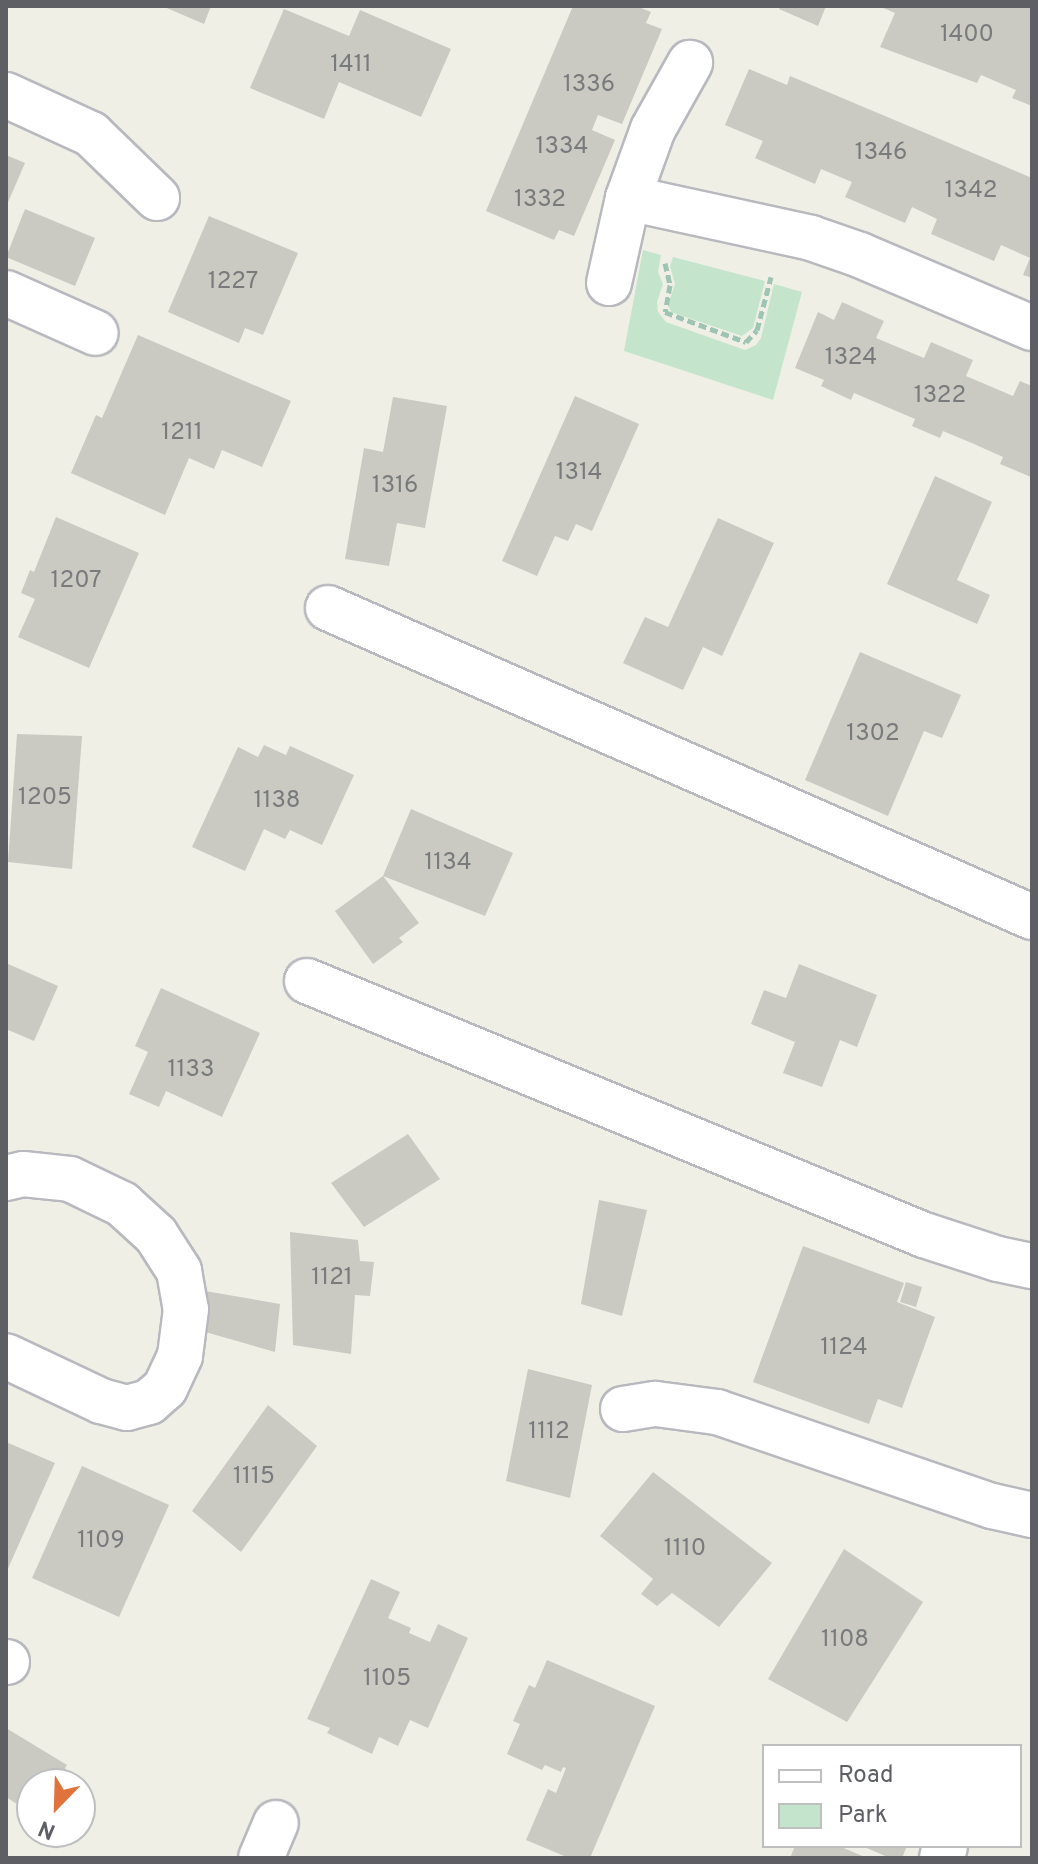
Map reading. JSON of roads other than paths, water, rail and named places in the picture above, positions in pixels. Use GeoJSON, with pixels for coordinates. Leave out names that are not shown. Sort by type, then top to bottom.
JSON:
{"type":"FeatureCollection","features":[{"type":"Feature","properties":{"kind":"street"},"geometry":{"type":"LineString","coordinates":[[609,283],[628,198],[653,129],[690,63]]}},
{"type":"Feature","properties":{"kind":"street"},"geometry":{"type":"LineString","coordinates":[[6,95],[91,134],[157,198]]}},
{"type":"Feature","properties":{"kind":"street"},"geometry":{"type":"LineString","coordinates":[[628,198],[811,238],[860,255],[1032,328]]}},
{"type":"Feature","properties":{"kind":"street"},"geometry":{"type":"LineString","coordinates":[[6,293],[96,333]]}},
{"type":"Feature","properties":{"kind":"street"},"geometry":{"type":"LineString","coordinates":[[328,608],[1032,917]]}},
{"type":"Feature","properties":{"kind":"street"},"geometry":{"type":"LineString","coordinates":[[307,981],[924,1235],[998,1259],[1032,1266]]}},
{"type":"Feature","properties":{"kind":"street"},"geometry":{"type":"LineString","coordinates":[[6,1178],[23,1174],[70,1179],[122,1204],[156,1235],[179,1271],[186,1309],[180,1356],[165,1388],[149,1402],[127,1408],[101,1401],[6,1356]]}},
{"type":"Feature","properties":{"kind":"street"},"geometry":{"type":"LineString","coordinates":[[623,1409],[656,1404],[717,1412],[992,1506],[1032,1515]]}}]}
